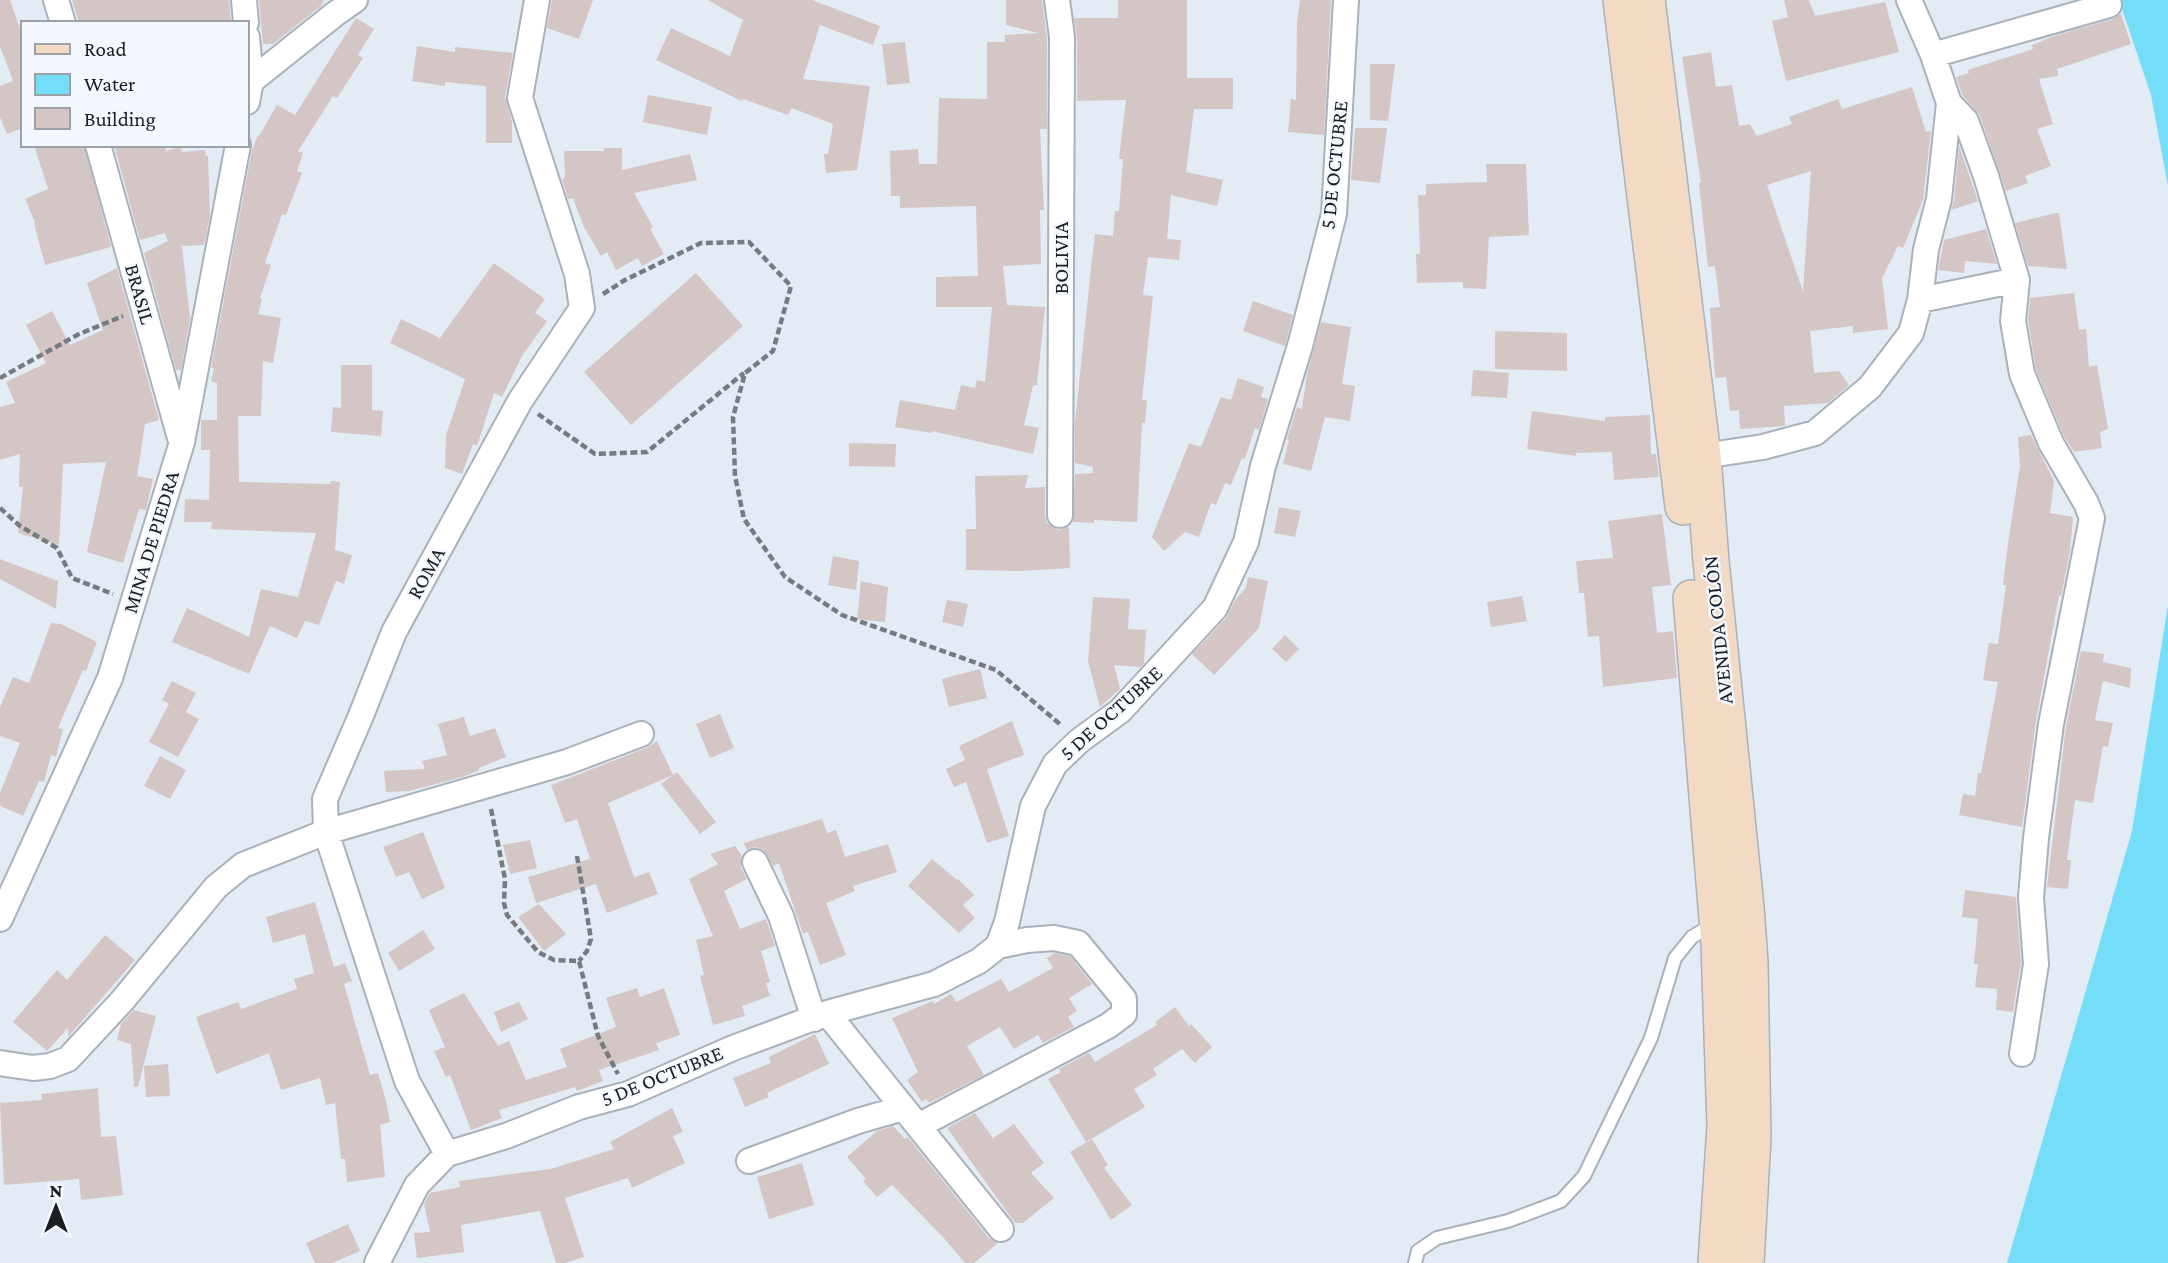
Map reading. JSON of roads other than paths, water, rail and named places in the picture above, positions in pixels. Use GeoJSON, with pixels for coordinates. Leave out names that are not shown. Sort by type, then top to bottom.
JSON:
{"type":"FeatureCollection","features":[{"type":"Feature","properties":{"kind":"main road","name":"AVENIDA COLÓN"},"geometry":{"type":"LineString","coordinates":[[1621,0],[1691,455],[1710,561],[1750,962],[1753,1137],[1746,1263]]}},
{"type":"Feature","properties":{"kind":"main road","name":"AVENIDA COLÓN"},"geometry":{"type":"LineString","coordinates":[[1647,0],[1691,455],[1717,922],[1725,1126],[1716,1263]]}},
{"type":"Feature","properties":{"kind":"street"},"geometry":{"type":"LineString","coordinates":[[56,0],[62,21]]}},
{"type":"Feature","properties":{"kind":"street"},"geometry":{"type":"LineString","coordinates":[[244,0],[246,21]]}},
{"type":"Feature","properties":{"kind":"street"},"geometry":{"type":"LineString","coordinates":[[249,92],[335,14],[355,0]]}},
{"type":"Feature","properties":{"kind":"street","name":"ROMA"},"geometry":{"type":"LineString","coordinates":[[447,1154],[407,1081],[326,832],[325,799],[394,632],[520,401],[582,308],[578,274],[520,98],[537,0]]}},
{"type":"Feature","properties":{"kind":"street","name":"BOLIVIA"},"geometry":{"type":"LineString","coordinates":[[1057,0],[1062,37],[1060,515]]}},
{"type":"Feature","properties":{"kind":"street","name":"5 DE OCTUBRE"},"geometry":{"type":"LineString","coordinates":[[447,1154],[506,1136],[579,1107],[628,1094],[733,1048],[820,1016],[934,984],[979,961],[998,946],[1007,922],[1033,806],[1055,764],[1079,741],[1120,711],[1215,608],[1245,542],[1263,467],[1300,346],[1334,214],[1346,0]]}},
{"type":"Feature","properties":{"kind":"street"},"geometry":{"type":"LineString","coordinates":[[1691,455],[1763,447],[1815,433],[1870,387],[1911,332],[1920,300],[1926,249],[1939,199],[1949,103],[1933,55],[1909,0]]}},
{"type":"Feature","properties":{"kind":"street"},"geometry":{"type":"LineString","coordinates":[[1933,55],[2109,5]]}},
{"type":"Feature","properties":{"kind":"street"},"geometry":{"type":"LineString","coordinates":[[248,64],[249,92]]}},
{"type":"Feature","properties":{"kind":"street"},"geometry":{"type":"LineString","coordinates":[[1949,103],[1966,121],[1986,176],[2017,280],[2013,321],[2022,374],[2051,443],[2086,503],[2092,522],[2051,724],[2031,897],[2036,964],[2022,1054]]}},
{"type":"Feature","properties":{"kind":"street","name":"BRASIL"},"geometry":{"type":"LineString","coordinates":[[98,147],[182,442]]}},
{"type":"Feature","properties":{"kind":"street","name":"MINA DE PIEDRA"},"geometry":{"type":"LineString","coordinates":[[0,919],[110,678],[182,442],[238,147]]}},
{"type":"Feature","properties":{"kind":"street"},"geometry":{"type":"LineString","coordinates":[[1920,300],[2017,280]]}},
{"type":"Feature","properties":{"kind":"street"},"geometry":{"type":"LineString","coordinates":[[0,1063],[33,1068],[50,1066],[68,1059],[122,1001],[215,887],[243,865],[326,832],[567,762],[641,734]]}},
{"type":"Feature","properties":{"kind":"street"},"geometry":{"type":"LineString","coordinates":[[755,862],[781,916],[820,1016],[911,1117],[1002,1229]]}},
{"type":"Feature","properties":{"kind":"street"},"geometry":{"type":"LineString","coordinates":[[749,1161],[858,1121],[911,1117],[1108,1026],[1124,1014],[1124,999],[1078,943],[1054,938],[998,946]]}},
{"type":"Feature","properties":{"kind":"street"},"geometry":{"type":"LineString","coordinates":[[377,1263],[417,1185],[447,1154]]}},
{"type":"Feature","properties":{"kind":"lane"},"geometry":{"type":"LineString","coordinates":[[1415,1263],[1418,1251],[1437,1238],[1508,1222],[1561,1201],[1584,1176],[1651,1038],[1675,958],[1692,937],[1717,922]]}},
{"type":"Feature","properties":{"kind":"water"},"geometry":{"type":"Polygon","coordinates":[[[2119,0],[2168,0],[2168,186],[2151,95],[2119,0]]]}},
{"type":"Feature","properties":{"kind":"water"},"geometry":{"type":"Polygon","coordinates":[[[2168,605],[2168,1263],[2007,1263],[2132,831],[2168,605]]]}}]}
